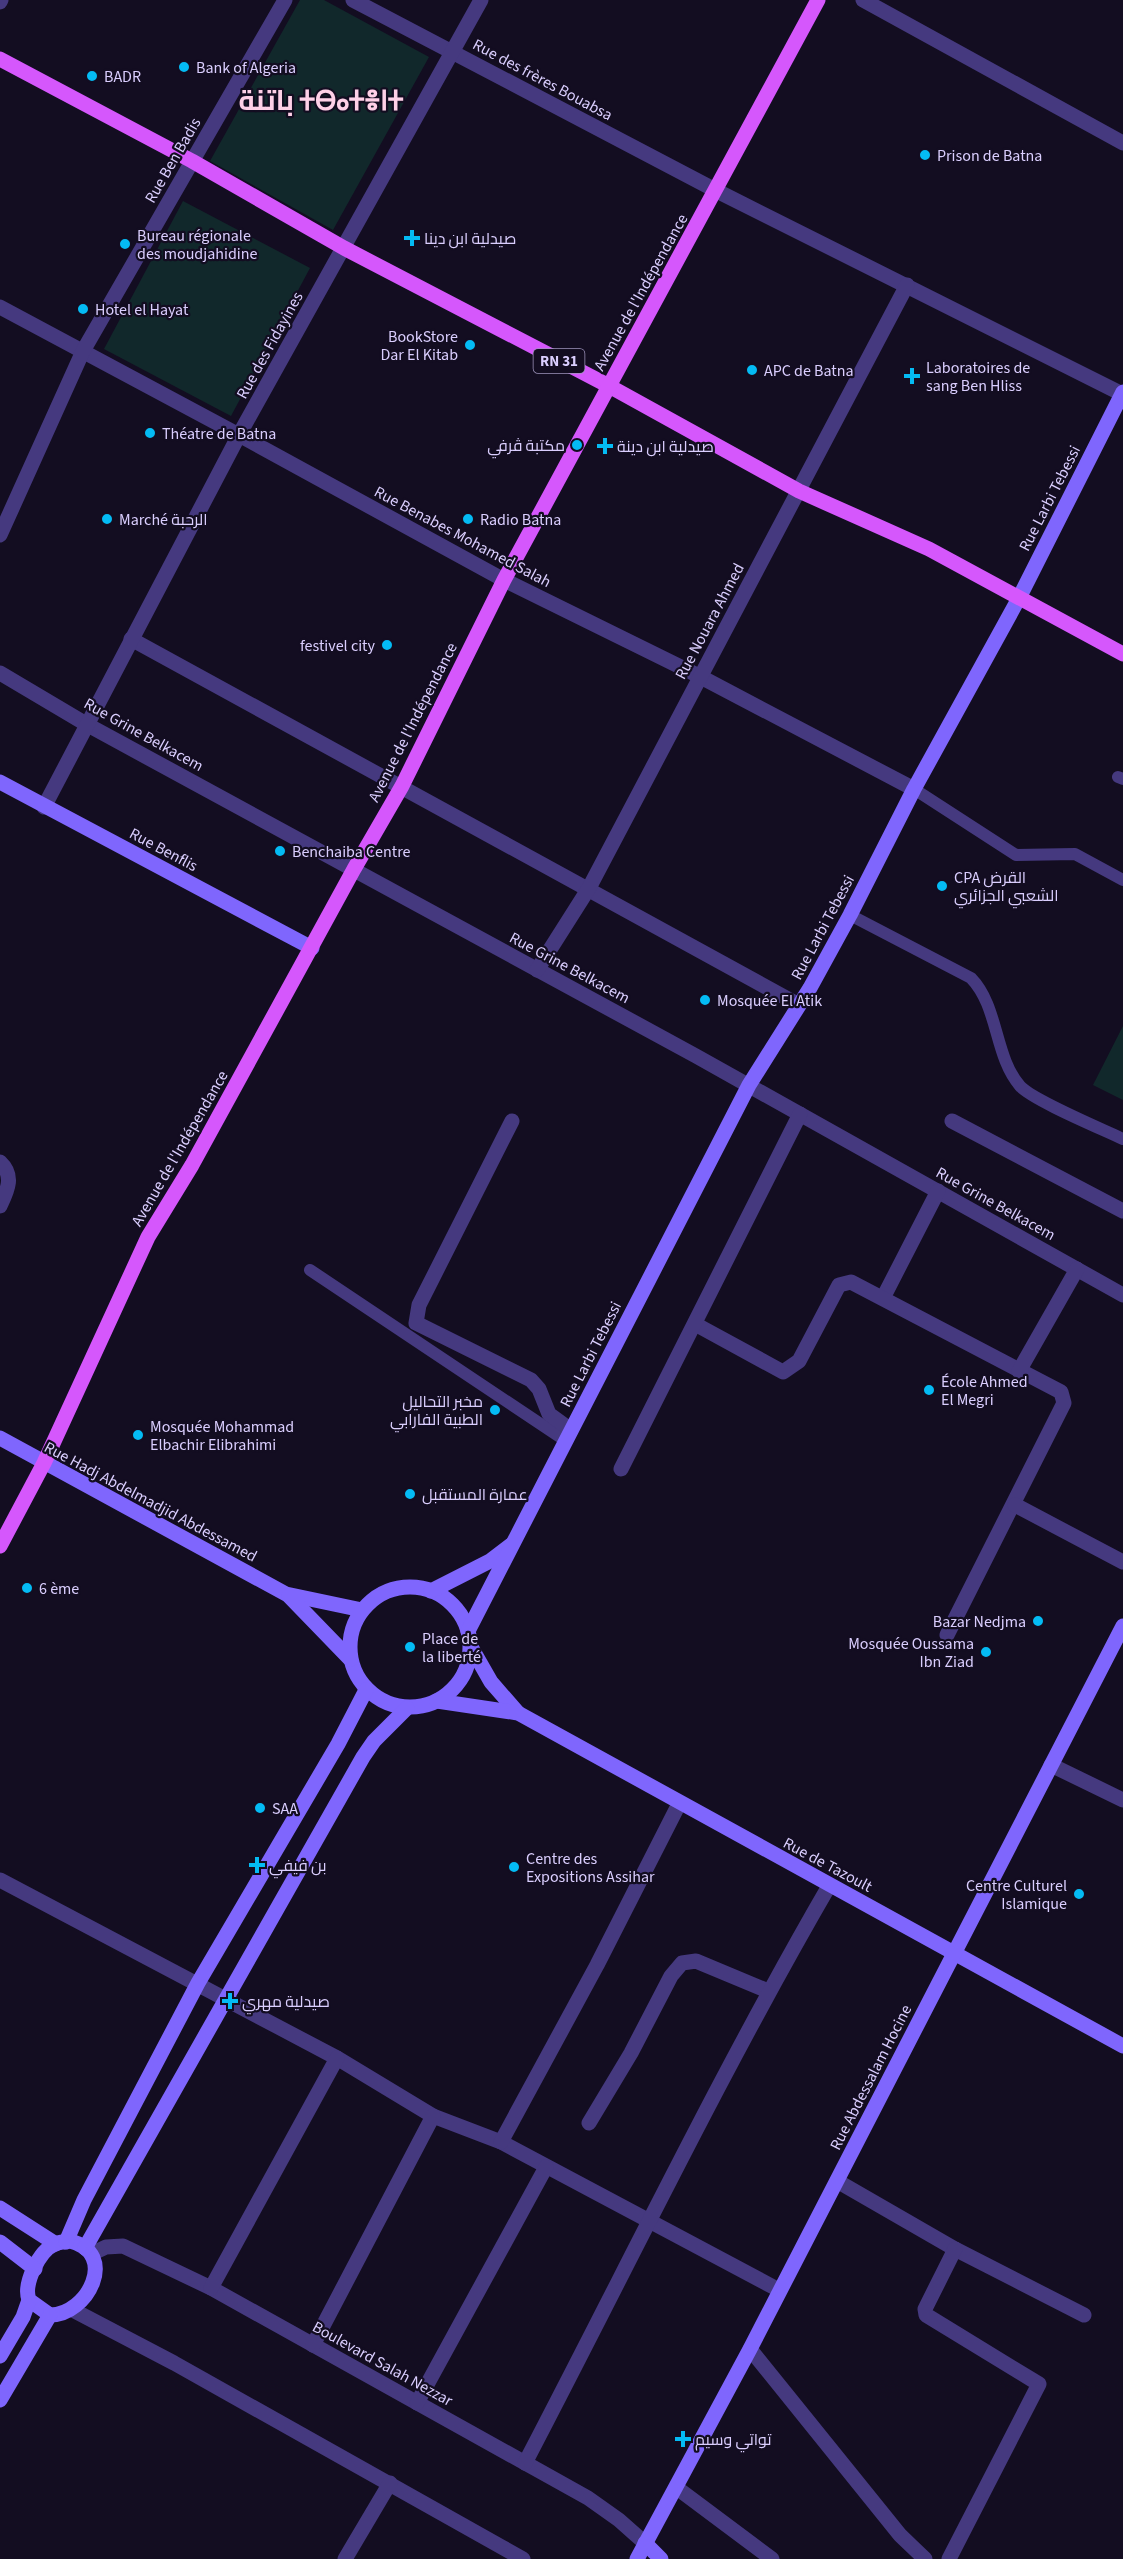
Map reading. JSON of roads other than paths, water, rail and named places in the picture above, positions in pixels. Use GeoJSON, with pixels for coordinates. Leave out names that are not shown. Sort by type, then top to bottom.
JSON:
{"type":"FeatureCollection","features":[{"type":"Feature","properties":{"kind":"main road","name":"Avenue de l'Indépendance"},"geometry":{"type":"LineString","coordinates":[[0,1546],[44,1463],[148,1237],[192,1165],[354,868],[402,786],[504,580],[717,191],[818,0]]}},
{"type":"Feature","properties":{"kind":"main road","name":"RN 31"},"geometry":{"type":"LineString","coordinates":[[0,59],[192,161],[344,248],[609,386],[799,491],[929,549],[1123,654]]}},
{"type":"Feature","properties":{"kind":"street","name":"Rue Ben Badis"},"geometry":{"type":"LineString","coordinates":[[0,535],[83,351],[285,0]]}},
{"type":"Feature","properties":{"kind":"street","name":"Rue des frères Bouabsa"},"geometry":{"type":"LineString","coordinates":[[353,0],[717,191],[1122,393]]}},
{"type":"Feature","properties":{"kind":"street","name":"Rue des Fidayines"},"geometry":{"type":"LineString","coordinates":[[44,807],[239,435],[481,0]]}},
{"type":"Feature","properties":{"kind":"street"},"geometry":{"type":"LineString","coordinates":[[863,0],[1123,143]]}},
{"type":"Feature","properties":{"kind":"street","name":"Rue Nouara Ahmed"},"geometry":{"type":"LineString","coordinates":[[537,970],[589,888],[907,285]]}},
{"type":"Feature","properties":{"kind":"street","name":"Rue Benabes Mohamed Salah"},"geometry":{"type":"LineString","coordinates":[[0,307],[504,580],[699,676],[914,789]]}},
{"type":"Feature","properties":{"kind":"street","name":"Rue Larbi Tebessi"},"geometry":{"type":"LineString","coordinates":[[468,1630],[516,1541],[749,1085],[799,1005],[850,915],[914,789],[1018,598],[1122,393]]}},
{"type":"Feature","properties":{"kind":"street"},"geometry":{"type":"LineString","coordinates":[[131,639],[799,1005]]}},
{"type":"Feature","properties":{"kind":"street","name":"Rue Grine Belkacem"},"geometry":{"type":"LineString","coordinates":[[0,673],[86,724],[749,1085],[1123,1295]]}},
{"type":"Feature","properties":{"kind":"street","name":"Rue Benflis"},"geometry":{"type":"LineString","coordinates":[[0,782],[312,948]]}},
{"type":"Feature","properties":{"kind":"street"},"geometry":{"type":"LineString","coordinates":[[621,1469],[801,1114]]}},
{"type":"Feature","properties":{"kind":"street"},"geometry":{"type":"LineString","coordinates":[[512,1121],[419,1305],[416,1323],[531,1380],[539,1389],[549,1414],[568,1436]]}},
{"type":"Feature","properties":{"kind":"street"},"geometry":{"type":"LineString","coordinates":[[952,1121],[1123,1212]]}},
{"type":"Feature","properties":{"kind":"street"},"geometry":{"type":"LineString","coordinates":[[0,1162],[9,1177],[8,1189],[0,1206]]}},
{"type":"Feature","properties":{"kind":"street"},"geometry":{"type":"LineString","coordinates":[[884,1298],[938,1191]]}},
{"type":"Feature","properties":{"kind":"street"},"geometry":{"type":"LineString","coordinates":[[1019,1371],[1077,1269]]}},
{"type":"Feature","properties":{"kind":"street"},"geometry":{"type":"LineString","coordinates":[[695,1324],[783,1372],[798,1361],[841,1283],[851,1282],[1058,1390],[1065,1399],[947,1635]]}},
{"type":"Feature","properties":{"kind":"street","name":"Rue Hadj Abdelmadjid Abdessamed"},"geometry":{"type":"LineString","coordinates":[[0,1438],[286,1594],[362,1610]]}},
{"type":"Feature","properties":{"kind":"street"},"geometry":{"type":"LineString","coordinates":[[1014,1505],[1123,1562]]}},
{"type":"Feature","properties":{"kind":"street","name":"Rue Larbi Tebessi"},"geometry":{"type":"LineString","coordinates":[[431,1591],[490,1561],[516,1541]]}},
{"type":"Feature","properties":{"kind":"street"},"geometry":{"type":"LineString","coordinates":[[413,1587],[431,1591],[448,1600],[460,1614],[468,1630],[471,1647],[468,1663],[461,1679],[451,1692],[437,1701],[407,1708],[385,1703],[366,1690],[356,1676],[350,1659],[349,1642],[353,1625],[362,1610],[376,1597],[393,1589],[413,1587]]}},
{"type":"Feature","properties":{"kind":"street","name":"Rue Hadj Abdelmadjid Abdessamed"},"geometry":{"type":"LineString","coordinates":[[286,1594],[350,1659]]}},
{"type":"Feature","properties":{"kind":"street","name":"Rue Abdessalam Hocine"},"geometry":{"type":"LineString","coordinates":[[637,2559],[750,2349],[1123,1626]]}},
{"type":"Feature","properties":{"kind":"street","name":"Rue de Tazoult"},"geometry":{"type":"LineString","coordinates":[[471,1647],[491,1682],[518,1713],[679,1804],[955,1952],[1123,2046]]}},
{"type":"Feature","properties":{"kind":"street"},"geometry":{"type":"LineString","coordinates":[[61,2243],[198,1983],[338,1744],[366,1690]]}},
{"type":"Feature","properties":{"kind":"street","name":"Rue de Tazoult"},"geometry":{"type":"LineString","coordinates":[[437,1701],[518,1713]]}},
{"type":"Feature","properties":{"kind":"street"},"geometry":{"type":"LineString","coordinates":[[88,2251],[363,1757],[407,1708]]}},
{"type":"Feature","properties":{"kind":"street"},"geometry":{"type":"LineString","coordinates":[[1051,1765],[1123,1800]]}},
{"type":"Feature","properties":{"kind":"street"},"geometry":{"type":"LineString","coordinates":[[501,2142],[679,1804]]}},
{"type":"Feature","properties":{"kind":"street"},"geometry":{"type":"LineString","coordinates":[[0,1880],[44,1906],[198,1983],[337,2058],[433,2116],[501,2142],[779,2290]]}},
{"type":"Feature","properties":{"kind":"street"},"geometry":{"type":"LineString","coordinates":[[525,2463],[650,2221],[699,2120],[768,1991],[829,1886]]}},
{"type":"Feature","properties":{"kind":"street"},"geometry":{"type":"LineString","coordinates":[[589,2123],[631,2053],[671,1977],[682,1963],[696,1961],[768,1991]]}},
{"type":"Feature","properties":{"kind":"street"},"geometry":{"type":"LineString","coordinates":[[211,2288],[337,2058]]}},
{"type":"Feature","properties":{"kind":"street"},"geometry":{"type":"LineString","coordinates":[[313,2345],[433,2116]]}},
{"type":"Feature","properties":{"kind":"street"},"geometry":{"type":"LineString","coordinates":[[417,2403],[546,2167]]}},
{"type":"Feature","properties":{"kind":"street"},"geometry":{"type":"LineString","coordinates":[[837,2181],[955,2249],[1084,2315]]}},
{"type":"Feature","properties":{"kind":"street"},"geometry":{"type":"LineString","coordinates":[[0,2208],[61,2243]]}},
{"type":"Feature","properties":{"kind":"street"},"geometry":{"type":"LineString","coordinates":[[0,2242],[34,2269]]}},
{"type":"Feature","properties":{"kind":"street"},"geometry":{"type":"LineString","coordinates":[[0,2356],[23,2317],[29,2300],[27,2287],[34,2269],[49,2248],[61,2243],[80,2244],[88,2251],[95,2278],[86,2295],[71,2309],[50,2315],[2,2392]]}},
{"type":"Feature","properties":{"kind":"street","name":"Boulevard Salah Nezzar"},"geometry":{"type":"LineString","coordinates":[[88,2251],[123,2246],[211,2288],[588,2498],[619,2520],[645,2543]]}},
{"type":"Feature","properties":{"kind":"street"},"geometry":{"type":"LineString","coordinates":[[949,2559],[1039,2384],[926,2315],[925,2309],[955,2249]]}},
{"type":"Feature","properties":{"kind":"street"},"geometry":{"type":"LineString","coordinates":[[29,2300],[50,2315]]}},
{"type":"Feature","properties":{"kind":"street"},"geometry":{"type":"LineString","coordinates":[[71,2309],[390,2483],[523,2559]]}},
{"type":"Feature","properties":{"kind":"street"},"geometry":{"type":"LineString","coordinates":[[750,2349],[900,2535],[925,2559]]}},
{"type":"Feature","properties":{"kind":"street"},"geometry":{"type":"LineString","coordinates":[[345,2559],[390,2483]]}},
{"type":"Feature","properties":{"kind":"street"},"geometry":{"type":"LineString","coordinates":[[677,2488],[772,2559]]}},
{"type":"Feature","properties":{"kind":"street"},"geometry":{"type":"LineString","coordinates":[[645,2543],[661,2559]]}},
{"type":"Feature","properties":{"kind":"lane"},"geometry":{"type":"LineString","coordinates":[[914,789],[1016,855],[1075,854],[1123,880]]}},
{"type":"Feature","properties":{"kind":"lane"},"geometry":{"type":"LineString","coordinates":[[850,915],[971,978],[982,991],[1012,1073],[1022,1089],[1123,1138]]}},
{"type":"Feature","properties":{"kind":"lane"},"geometry":{"type":"LineString","coordinates":[[310,1270],[568,1436]]}},
{"type":"Feature","properties":{"kind":"place","name":"Bank of Algeria"},"geometry":{"type":"Point","coordinates":[184,67]}},
{"type":"Feature","properties":{"kind":"place","name":"BADR"},"geometry":{"type":"Point","coordinates":[92,76]}},
{"type":"Feature","properties":{"kind":"place","name":"Prison de Batna"},"geometry":{"type":"Point","coordinates":[925,155]}},
{"type":"Feature","properties":{"kind":"place","name":"صيدلية ابن دينا"},"geometry":{"type":"Point","coordinates":[412,238]}},
{"type":"Feature","properties":{"kind":"place","name":"Bureau régionale des moudjahidine"},"geometry":{"type":"Point","coordinates":[125,244]}},
{"type":"Feature","properties":{"kind":"place","name":"Hotel el Hayat"},"geometry":{"type":"Point","coordinates":[83,309]}},
{"type":"Feature","properties":{"kind":"place","name":"BookStore Dar El Kitab"},"geometry":{"type":"Point","coordinates":[470,345]}},
{"type":"Feature","properties":{"kind":"place","name":"APC de Batna"},"geometry":{"type":"Point","coordinates":[752,370]}},
{"type":"Feature","properties":{"kind":"place","name":"Laboratoires de sang Ben Hliss"},"geometry":{"type":"Point","coordinates":[912,376]}},
{"type":"Feature","properties":{"kind":"place","name":"Théatre de Batna"},"geometry":{"type":"Point","coordinates":[150,433]}},
{"type":"Feature","properties":{"kind":"place","name":"مكتبة ڤرفي"},"geometry":{"type":"Point","coordinates":[577,445]}},
{"type":"Feature","properties":{"kind":"place","name":"صيدلية ابن دينة"},"geometry":{"type":"Point","coordinates":[605,446]}},
{"type":"Feature","properties":{"kind":"place","name":"Marché الرحبة"},"geometry":{"type":"Point","coordinates":[107,519]}},
{"type":"Feature","properties":{"kind":"place","name":"Radio Batna"},"geometry":{"type":"Point","coordinates":[468,519]}},
{"type":"Feature","properties":{"kind":"place","name":"festivel city"},"geometry":{"type":"Point","coordinates":[387,645]}},
{"type":"Feature","properties":{"kind":"place","name":"Benchaiba Centre"},"geometry":{"type":"Point","coordinates":[280,851]}},
{"type":"Feature","properties":{"kind":"place","name":"CPA القرض الشعبي الجزائري"},"geometry":{"type":"Point","coordinates":[942,886]}},
{"type":"Feature","properties":{"kind":"place","name":"Mosquée El Atik"},"geometry":{"type":"Point","coordinates":[705,1000]}},
{"type":"Feature","properties":{"kind":"place","name":"École Ahmed El Megri"},"geometry":{"type":"Point","coordinates":[929,1390]}},
{"type":"Feature","properties":{"kind":"place","name":"مخبر التحاليل الطبية الفارابي"},"geometry":{"type":"Point","coordinates":[495,1410]}},
{"type":"Feature","properties":{"kind":"place","name":"Mosquée Mohammad Elbachir Elibrahimi"},"geometry":{"type":"Point","coordinates":[138,1435]}},
{"type":"Feature","properties":{"kind":"place","name":"عمارة المستقبل"},"geometry":{"type":"Point","coordinates":[410,1494]}},
{"type":"Feature","properties":{"kind":"place","name":"6 ème"},"geometry":{"type":"Point","coordinates":[27,1588]}},
{"type":"Feature","properties":{"kind":"place","name":"Bazar Nedjma"},"geometry":{"type":"Point","coordinates":[1038,1621]}},
{"type":"Feature","properties":{"kind":"place","name":"Place de la liberté"},"geometry":{"type":"Point","coordinates":[410,1647]}},
{"type":"Feature","properties":{"kind":"place","name":"Mosquée Oussama Ibn Ziad"},"geometry":{"type":"Point","coordinates":[986,1652]}},
{"type":"Feature","properties":{"kind":"place","name":"SAA"},"geometry":{"type":"Point","coordinates":[260,1808]}},
{"type":"Feature","properties":{"kind":"place","name":"بن فيفي"},"geometry":{"type":"Point","coordinates":[257,1865]}},
{"type":"Feature","properties":{"kind":"place","name":"Centre des Expositions Assihar"},"geometry":{"type":"Point","coordinates":[514,1867]}},
{"type":"Feature","properties":{"kind":"place","name":"Centre Culturel Islamique"},"geometry":{"type":"Point","coordinates":[1079,1894]}},
{"type":"Feature","properties":{"kind":"place","name":"صيدلية مهري"},"geometry":{"type":"Point","coordinates":[230,2001]}},
{"type":"Feature","properties":{"kind":"place","name":"تواتي وسيم"},"geometry":{"type":"Point","coordinates":[683,2439]}},
{"type":"Feature","properties":{"kind":"district","name":"باتنة ⵜⴱⴰⵜⴻⵏⵜ"},"geometry":{"type":"Point","coordinates":[321,100]}}]}
